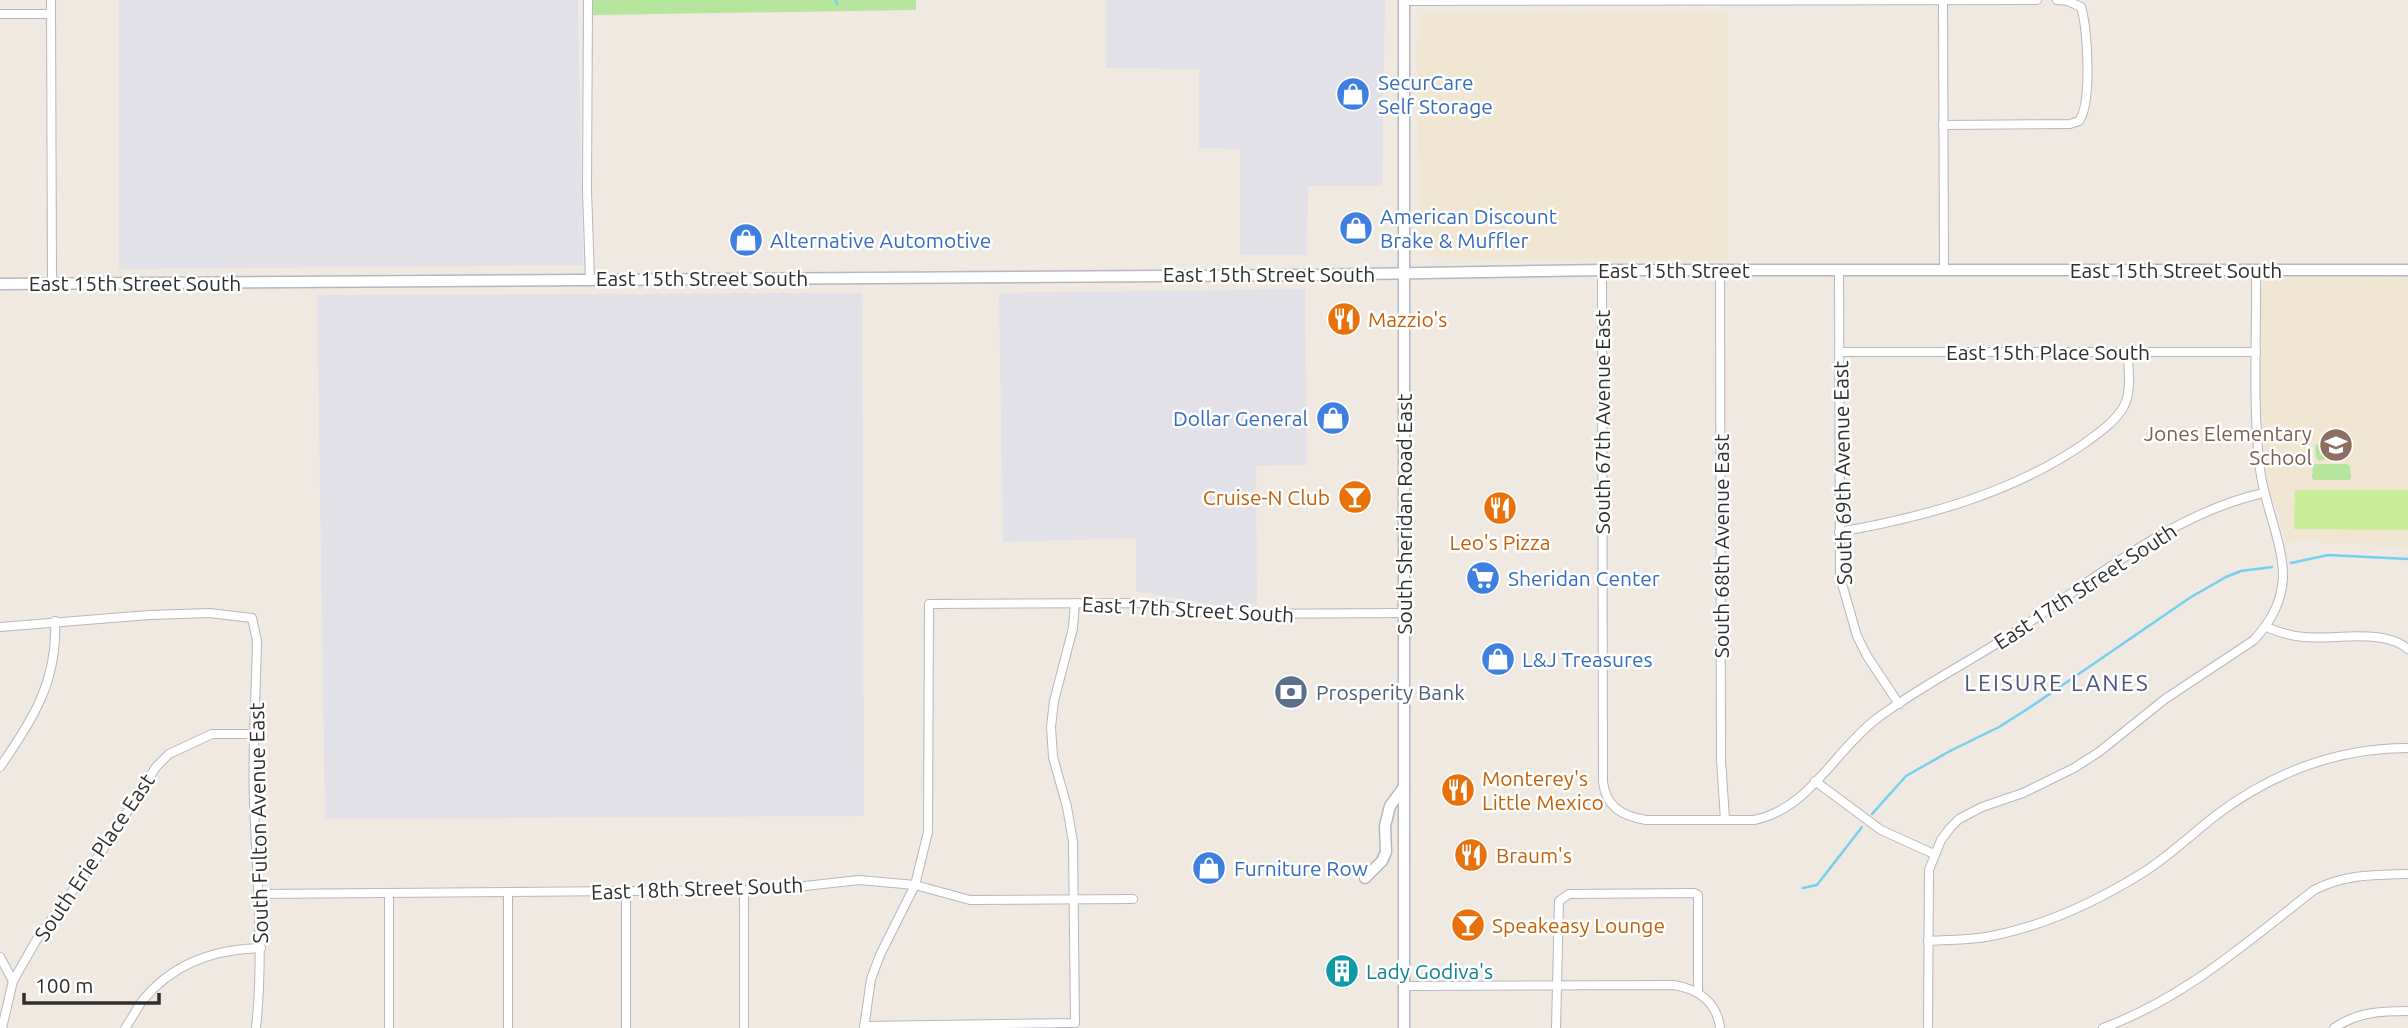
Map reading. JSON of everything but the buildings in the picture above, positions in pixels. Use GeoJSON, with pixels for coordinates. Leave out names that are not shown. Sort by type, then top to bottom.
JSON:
{"type":"FeatureCollection","features":[{"type":"Feature","properties":{"kind":"main road","name":"South Sheridan Road East"},"geometry":{"type":"LineString","coordinates":[[1404,1],[1404,1028]]}},
{"type":"Feature","properties":{"kind":"main road","name":"East 15th Street"},"geometry":{"type":"LineString","coordinates":[[1404,274],[1602,270],[1944,270]]}},
{"type":"Feature","properties":{"kind":"main road","name":"East 15th Street South"},"geometry":{"type":"LineString","coordinates":[[1944,270],[2408,270]]}},
{"type":"Feature","properties":{"kind":"main road","name":"East 15th Street South"},"geometry":{"type":"LineString","coordinates":[[0,284],[1404,274]]}},
{"type":"Feature","properties":{"kind":"main road"},"geometry":{"type":"LineString","coordinates":[[1365,878],[1386,852],[1385,826],[1390,806],[1404,787]]}},
{"type":"Feature","properties":{"kind":"street"},"geometry":{"type":"LineString","coordinates":[[51,0],[52,284]]}},
{"type":"Feature","properties":{"kind":"street"},"geometry":{"type":"LineString","coordinates":[[588,0],[587,190],[590,279]]}},
{"type":"Feature","properties":{"kind":"street"},"geometry":{"type":"LineString","coordinates":[[1404,1],[2036,0]]}},
{"type":"Feature","properties":{"kind":"street"},"geometry":{"type":"LineString","coordinates":[[1943,125],[2070,124],[2079,121],[2087,103],[2086,22],[2081,7],[2068,1],[2057,0]]}},
{"type":"Feature","properties":{"kind":"street"},"geometry":{"type":"LineString","coordinates":[[1943,1],[1944,270]]}},
{"type":"Feature","properties":{"kind":"street"},"geometry":{"type":"LineString","coordinates":[[0,14],[51,14]]}},
{"type":"Feature","properties":{"kind":"street","name":"South 67th Avenue East"},"geometry":{"type":"LineString","coordinates":[[1602,270],[1603,782],[1610,803],[1626,816]]}},
{"type":"Feature","properties":{"kind":"street"},"geometry":{"type":"LineString","coordinates":[[1928,1028],[1928,884],[1934,854],[1941,840],[1959,819],[1982,807],[2023,793],[2074,768],[2099,752],[2176,691],[2247,645],[2266,627],[2280,598],[2283,569],[2264,493],[2256,420],[2256,270]]}},
{"type":"Feature","properties":{"kind":"street","name":"South 68th Avenue East"},"geometry":{"type":"LineString","coordinates":[[1720,271],[1721,759],[1725,820]]}},
{"type":"Feature","properties":{"kind":"street","name":"South 69th Avenue East"},"geometry":{"type":"LineString","coordinates":[[1839,271],[1840,578],[1850,618],[1867,656],[1899,704]]}},
{"type":"Feature","properties":{"kind":"street","name":"East 15th Place South"},"geometry":{"type":"LineString","coordinates":[[1839,352],[2256,352]]}},
{"type":"Feature","properties":{"kind":"street"},"geometry":{"type":"LineString","coordinates":[[1839,532],[1881,525],[2004,488],[2043,470],[2096,435],[2123,407],[2128,391],[2128,353]]}},
{"type":"Feature","properties":{"kind":"street","name":"East 17th Street South"},"geometry":{"type":"LineString","coordinates":[[1626,816],[1646,820],[1755,820],[1772,817],[1801,798],[1847,744],[1899,704],[2009,636],[2162,534],[2207,509],[2264,493]]}},
{"type":"Feature","properties":{"kind":"street"},"geometry":{"type":"LineString","coordinates":[[915,885],[880,955],[868,992],[863,1027],[1075,1023],[1073,842],[1053,757],[1051,727],[1054,701],[1072,636],[1074,603]]}},
{"type":"Feature","properties":{"kind":"street","name":"East 17th Street South"},"geometry":{"type":"LineString","coordinates":[[915,885],[925,847],[930,810],[929,604],[1147,603],[1217,614],[1404,613]]}},
{"type":"Feature","properties":{"kind":"street","name":"South Fulton Avenue East"},"geometry":{"type":"LineString","coordinates":[[55,621],[209,613],[252,618],[257,641],[254,800],[261,948],[256,1028]]}},
{"type":"Feature","properties":{"kind":"street"},"geometry":{"type":"LineString","coordinates":[[0,627],[55,621],[56,638],[43,696],[34,716],[0,767]]}},
{"type":"Feature","properties":{"kind":"street"},"geometry":{"type":"LineString","coordinates":[[2266,627],[2304,637],[2384,638],[2398,641],[2408,649]]}},
{"type":"Feature","properties":{"kind":"street","name":"South Erie Place East"},"geometry":{"type":"LineString","coordinates":[[2,1028],[13,981],[37,939],[102,851],[146,779],[169,754],[212,734],[255,734]]}},
{"type":"Feature","properties":{"kind":"street"},"geometry":{"type":"LineString","coordinates":[[1928,941],[1986,937],[2052,919],[2109,893],[2146,871],[2238,800],[2293,769],[2352,753],[2408,748]]}},
{"type":"Feature","properties":{"kind":"street"},"geometry":{"type":"LineString","coordinates":[[1815,781],[1881,830],[1934,854]]}},
{"type":"Feature","properties":{"kind":"street"},"geometry":{"type":"LineString","coordinates":[[2104,1028],[2148,1009],[2204,976],[2314,890],[2356,876],[2408,874]]}},
{"type":"Feature","properties":{"kind":"street","name":"East 18th Street South"},"geometry":{"type":"LineString","coordinates":[[258,894],[744,890],[859,880],[915,885],[970,900],[1133,899]]}},
{"type":"Feature","properties":{"kind":"street"},"geometry":{"type":"LineString","coordinates":[[744,890],[744,1028]]}},
{"type":"Feature","properties":{"kind":"street"},"geometry":{"type":"LineString","coordinates":[[626,891],[626,1028]]}},
{"type":"Feature","properties":{"kind":"street"},"geometry":{"type":"LineString","coordinates":[[508,892],[508,1028]]}},
{"type":"Feature","properties":{"kind":"street"},"geometry":{"type":"LineString","coordinates":[[389,893],[389,1028]]}},
{"type":"Feature","properties":{"kind":"street"},"geometry":{"type":"LineString","coordinates":[[1556,1028],[1559,901],[1569,894],[1698,895],[1698,991]]}},
{"type":"Feature","properties":{"kind":"street"},"geometry":{"type":"LineString","coordinates":[[125,1028],[142,1002],[174,971],[213,953],[261,948]]}},
{"type":"Feature","properties":{"kind":"street"},"geometry":{"type":"LineString","coordinates":[[0,957],[13,981]]}},
{"type":"Feature","properties":{"kind":"street"},"geometry":{"type":"LineString","coordinates":[[1404,986],[1674,985],[1698,991],[1709,1001],[1717,1015],[1720,1028]]}},
{"type":"Feature","properties":{"kind":"street"},"geometry":{"type":"LineString","coordinates":[[2334,1028],[2346,1020],[2371,1012],[2408,1011]]}},
{"type":"Feature","properties":{"kind":"shaded area"},"geometry":{"type":"Polygon","coordinates":[[[119,0],[578,0],[583,265],[119,269],[119,0]]]}},
{"type":"Feature","properties":{"kind":"shaded area"},"geometry":{"type":"Polygon","coordinates":[[[1106,0],[1385,0],[1382,186],[1308,186],[1307,255],[1240,255],[1240,149],[1199,148],[1199,69],[1106,68],[1106,0]]]}},
{"type":"Feature","properties":{"kind":"shaded area"},"geometry":{"type":"Polygon","coordinates":[[[1727,13],[1727,260],[1433,257],[1424,253],[1421,249],[1416,44],[1421,37],[1421,15],[1727,13]]]}},
{"type":"Feature","properties":{"kind":"shaded area","name":"Jones Elementary School"},"geometry":{"type":"Polygon","coordinates":[[[2272,278],[2408,279],[2408,549],[2348,543],[2330,544],[2312,539],[2287,543],[2268,485],[2261,406],[2262,287],[2272,278]]]}},
{"type":"Feature","properties":{"kind":"shaded area"},"geometry":{"type":"Polygon","coordinates":[[[1305,289],[1307,465],[1256,466],[1257,605],[1226,607],[1136,591],[1136,538],[1003,542],[999,293],[1305,289]]]}},
{"type":"Feature","properties":{"kind":"shaded area"},"geometry":{"type":"Polygon","coordinates":[[[862,293],[864,816],[325,819],[317,295],[862,293]]]}},
{"type":"Feature","properties":{"kind":"green space"},"geometry":{"type":"Polygon","coordinates":[[[593,0],[916,0],[916,10],[593,15],[593,0]]]}},
{"type":"Feature","properties":{"kind":"green space"},"geometry":{"type":"Polygon","coordinates":[[[2333,442],[2340,446],[2341,455],[2319,461],[2316,458],[2315,445],[2333,442]]]}},
{"type":"Feature","properties":{"kind":"green space"},"geometry":{"type":"Polygon","coordinates":[[[2315,464],[2347,464],[2350,466],[2351,478],[2314,480],[2312,478],[2315,464]]]}},
{"type":"Feature","properties":{"kind":"green space"},"geometry":{"type":"Polygon","coordinates":[[[2295,490],[2408,490],[2408,530],[2294,529],[2295,490]]]}},
{"type":"Feature","properties":{"kind":"waterway"},"geometry":{"type":"LineString","coordinates":[[836,0],[837,4]]}},
{"type":"Feature","properties":{"kind":"waterway"},"geometry":{"type":"LineString","coordinates":[[2291,563],[2328,555],[2408,559]]}},
{"type":"Feature","properties":{"kind":"waterway"},"geometry":{"type":"LineString","coordinates":[[1872,814],[1906,776],[1999,727],[2191,597],[2241,571],[2272,567]]}},
{"type":"Feature","properties":{"kind":"waterway"},"geometry":{"type":"LineString","coordinates":[[1803,888],[1817,885],[1862,827]]}},
{"type":"Feature","properties":{"kind":"place","name":"SecurCare Self Storage"},"geometry":{"type":"Point","coordinates":[1353,94]}},
{"type":"Feature","properties":{"kind":"place","name":"American Discount Brake & Muffler"},"geometry":{"type":"Point","coordinates":[1356,228]}},
{"type":"Feature","properties":{"kind":"place","name":"Alternative Automotive"},"geometry":{"type":"Point","coordinates":[746,240]}},
{"type":"Feature","properties":{"kind":"place","name":"Mazzio's"},"geometry":{"type":"Point","coordinates":[1344,319]}},
{"type":"Feature","properties":{"kind":"place","name":"Dollar General"},"geometry":{"type":"Point","coordinates":[1333,418]}},
{"type":"Feature","properties":{"kind":"place","name":"Jones Elementary School"},"geometry":{"type":"Point","coordinates":[2336,445]}},
{"type":"Feature","properties":{"kind":"place","name":"Cruise-N Club"},"geometry":{"type":"Point","coordinates":[1355,497]}},
{"type":"Feature","properties":{"kind":"place","name":"Leo's Pizza"},"geometry":{"type":"Point","coordinates":[1500,508]}},
{"type":"Feature","properties":{"kind":"place","name":"Sheridan Center"},"geometry":{"type":"Point","coordinates":[1483,578]}},
{"type":"Feature","properties":{"kind":"place","name":"L&J Treasures"},"geometry":{"type":"Point","coordinates":[1498,659]}},
{"type":"Feature","properties":{"kind":"place","name":"Prosperity Bank"},"geometry":{"type":"Point","coordinates":[1291,692]}},
{"type":"Feature","properties":{"kind":"place","name":"Monterey's Little Mexico"},"geometry":{"type":"Point","coordinates":[1458,790]}},
{"type":"Feature","properties":{"kind":"place","name":"Braum's"},"geometry":{"type":"Point","coordinates":[1471,855]}},
{"type":"Feature","properties":{"kind":"place","name":"Furniture Row"},"geometry":{"type":"Point","coordinates":[1209,868]}},
{"type":"Feature","properties":{"kind":"place","name":"Speakeasy Lounge"},"geometry":{"type":"Point","coordinates":[1468,925]}},
{"type":"Feature","properties":{"kind":"place","name":"Lady Godiva's"},"geometry":{"type":"Point","coordinates":[1342,971]}},
{"type":"Feature","properties":{"kind":"district","name":"LEISURE LANES"},"geometry":{"type":"Point","coordinates":[2057,682]}}]}
